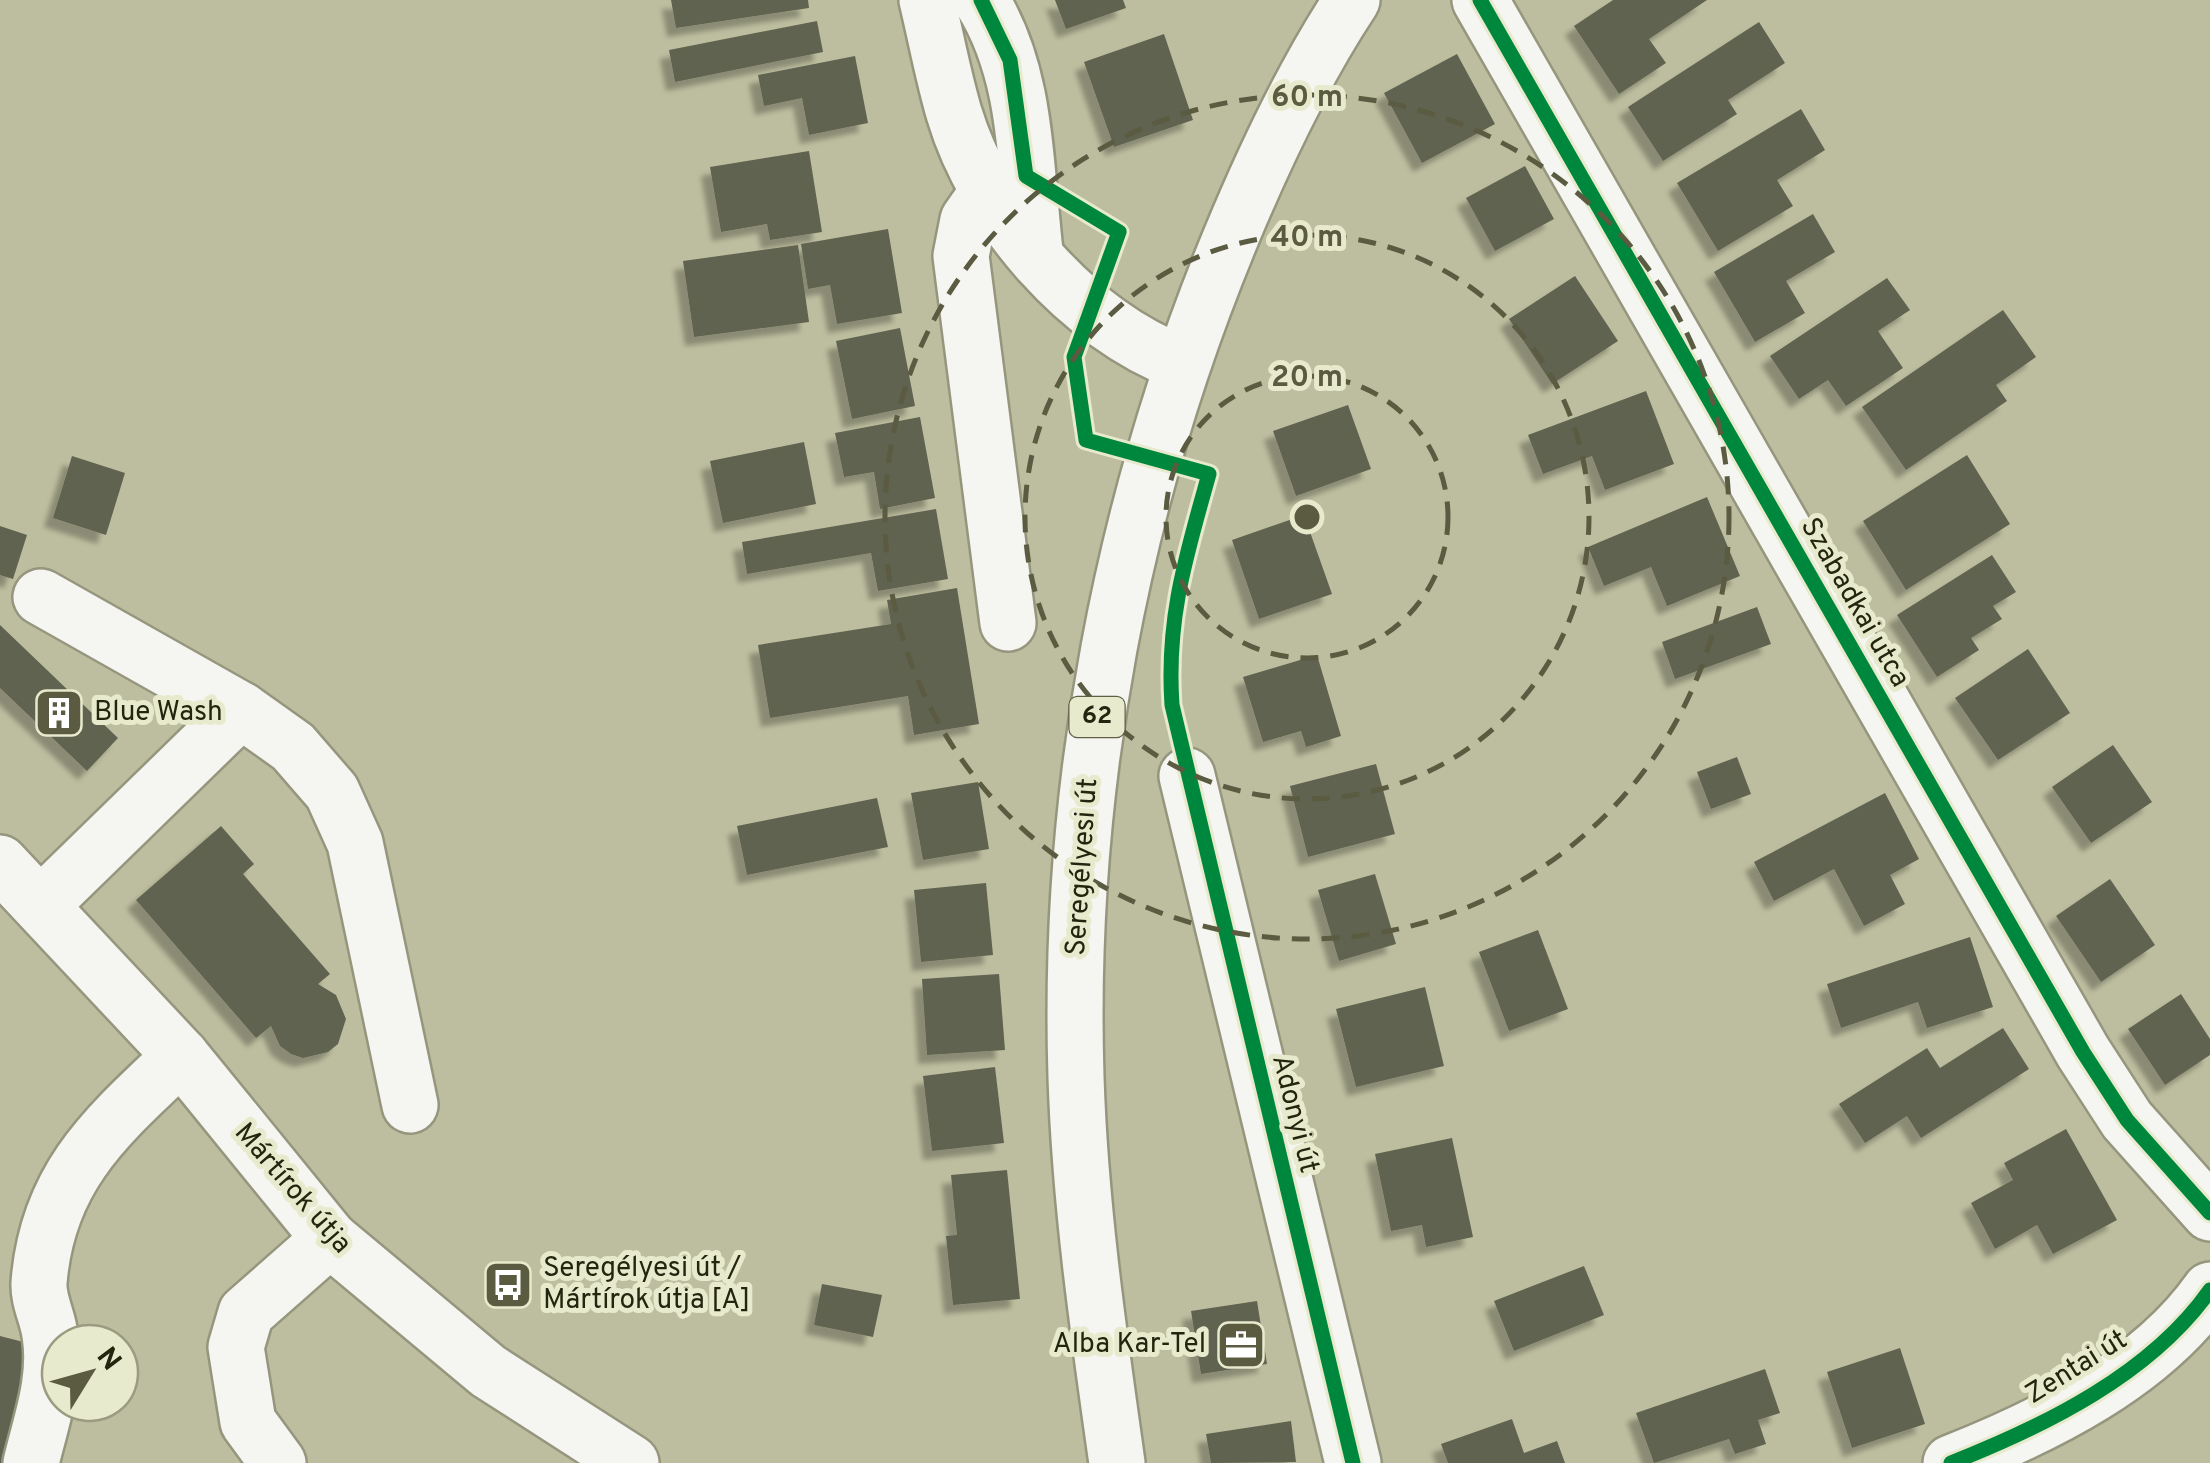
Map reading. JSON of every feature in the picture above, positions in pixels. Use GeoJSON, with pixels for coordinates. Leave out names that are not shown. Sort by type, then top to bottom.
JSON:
{"type":"FeatureCollection","features":[{"type":"Feature","properties":{"kind":"street"},"geometry":{"type":"LineString","coordinates":[[927,0],[954,116],[989,190],[1035,254],[1080,301],[1155,354],[1181,363]]}},
{"type":"Feature","properties":{"kind":"street"},"geometry":{"type":"LineString","coordinates":[[981,0],[1010,60],[1022,125],[1035,254]]}},
{"type":"Feature","properties":{"kind":"street","name":"62"},"geometry":{"type":"LineString","coordinates":[[1181,363],[1256,176],[1352,0]]}},
{"type":"Feature","properties":{"kind":"street","name":"Szabadkai utca"},"geometry":{"type":"LineString","coordinates":[[1480,0],[2082,1052],[2127,1120],[2210,1213]]}},
{"type":"Feature","properties":{"kind":"street"},"geometry":{"type":"LineString","coordinates":[[989,190],[968,220],[961,256],[1008,624]]}},
{"type":"Feature","properties":{"kind":"street","name":"Seregélyesi út"},"geometry":{"type":"LineString","coordinates":[[1111,1456],[1076,1080],[1075,973],[1082,845],[1100,694],[1120,588],[1181,363]]}},
{"type":"Feature","properties":{"kind":"street"},"geometry":{"type":"LineString","coordinates":[[40,598],[241,710],[293,747],[332,792],[355,843],[410,1104]]}},
{"type":"Feature","properties":{"kind":"street"},"geometry":{"type":"LineString","coordinates":[[42,904],[241,710]]}},
{"type":"Feature","properties":{"kind":"street","name":"Adonyi út"},"geometry":{"type":"LineString","coordinates":[[1187,776],[1352,1463]]}},
{"type":"Feature","properties":{"kind":"street","name":"Mártírok útja"},"geometry":{"type":"LineString","coordinates":[[0,863],[180,1056],[330,1238],[488,1371],[631,1463]]}},
{"type":"Feature","properties":{"kind":"street"},"geometry":{"type":"LineString","coordinates":[[30,1463],[51,1386],[51,1336],[39,1287],[51,1210],[82,1155],[180,1056]]}},
{"type":"Feature","properties":{"kind":"street"},"geometry":{"type":"LineString","coordinates":[[278,1463],[248,1422],[236,1347],[246,1313],[330,1238]]}},
{"type":"Feature","properties":{"kind":"street","name":"Zentai út"},"geometry":{"type":"LineString","coordinates":[[1951,1463],[2069,1408],[2121,1376],[2166,1339],[2210,1290]]}},
{"type":"Feature","properties":{"kind":"building"},"geometry":{"type":"Polygon","coordinates":[[[671,0],[808,0],[809,8],[676,28],[671,0]]]}},
{"type":"Feature","properties":{"kind":"building"},"geometry":{"type":"Polygon","coordinates":[[[1055,0],[1123,0],[1126,8],[1066,29],[1055,0]]]}},
{"type":"Feature","properties":{"kind":"building"},"geometry":{"type":"Polygon","coordinates":[[[1613,0],[1707,0],[1649,39],[1666,63],[1619,94],[1574,26],[1613,0]]]}},
{"type":"Feature","properties":{"kind":"building"},"geometry":{"type":"Polygon","coordinates":[[[817,21],[823,52],[675,82],[669,50],[817,21]]]}},
{"type":"Feature","properties":{"kind":"building"},"geometry":{"type":"Polygon","coordinates":[[[1759,22],[1785,63],[1728,100],[1737,114],[1663,161],[1628,107],[1759,22]]]}},
{"type":"Feature","properties":{"kind":"building"},"geometry":{"type":"Polygon","coordinates":[[[1164,34],[1193,120],[1114,147],[1084,62],[1164,34]]]}},
{"type":"Feature","properties":{"kind":"building"},"geometry":{"type":"Polygon","coordinates":[[[1457,54],[1495,124],[1422,163],[1384,93],[1457,54]]]}},
{"type":"Feature","properties":{"kind":"building"},"geometry":{"type":"Polygon","coordinates":[[[855,56],[868,123],[809,135],[802,98],[764,106],[758,75],[855,56]]]}},
{"type":"Feature","properties":{"kind":"building"},"geometry":{"type":"Polygon","coordinates":[[[1801,109],[1825,150],[1777,180],[1793,206],[1718,251],[1677,183],[1801,109]]]}},
{"type":"Feature","properties":{"kind":"building"},"geometry":{"type":"Polygon","coordinates":[[[809,151],[822,232],[770,240],[767,224],[721,232],[710,167],[809,151]]]}},
{"type":"Feature","properties":{"kind":"building"},"geometry":{"type":"Polygon","coordinates":[[[1525,166],[1554,219],[1495,251],[1466,198],[1525,166]]]}},
{"type":"Feature","properties":{"kind":"building"},"geometry":{"type":"Polygon","coordinates":[[[1813,214],[1835,252],[1786,281],[1805,313],[1755,342],[1714,272],[1813,214]]]}},
{"type":"Feature","properties":{"kind":"building"},"geometry":{"type":"Polygon","coordinates":[[[888,229],[902,313],[837,324],[830,285],[808,289],[801,244],[888,229]]]}},
{"type":"Feature","properties":{"kind":"building"},"geometry":{"type":"Polygon","coordinates":[[[798,245],[809,322],[694,337],[683,261],[798,245]]]}},
{"type":"Feature","properties":{"kind":"building"},"geometry":{"type":"Polygon","coordinates":[[[1575,276],[1618,341],[1552,384],[1509,319],[1575,276]]]}},
{"type":"Feature","properties":{"kind":"building"},"geometry":{"type":"Polygon","coordinates":[[[1887,278],[1910,310],[1878,331],[1903,368],[1846,406],[1828,380],[1799,399],[1770,356],[1887,278]]]}},
{"type":"Feature","properties":{"kind":"building"},"geometry":{"type":"Polygon","coordinates":[[[2003,310],[2036,357],[1996,385],[2007,401],[1906,470],[1862,407],[2003,310]]]}},
{"type":"Feature","properties":{"kind":"building"},"geometry":{"type":"Polygon","coordinates":[[[900,328],[915,406],[852,419],[836,341],[900,328]]]}},
{"type":"Feature","properties":{"kind":"building"},"geometry":{"type":"Polygon","coordinates":[[[1646,391],[1674,464],[1605,490],[1592,456],[1543,474],[1528,435],[1646,391]]]}},
{"type":"Feature","properties":{"kind":"building"},"geometry":{"type":"Polygon","coordinates":[[[1348,405],[1371,469],[1296,496],[1273,431],[1348,405]]]}},
{"type":"Feature","properties":{"kind":"building"},"geometry":{"type":"Polygon","coordinates":[[[920,417],[935,498],[880,509],[874,472],[844,477],[835,433],[920,417]]]}},
{"type":"Feature","properties":{"kind":"building"},"geometry":{"type":"Polygon","coordinates":[[[804,442],[816,504],[723,523],[710,461],[804,442]]]}},
{"type":"Feature","properties":{"kind":"building"},"geometry":{"type":"Polygon","coordinates":[[[1967,455],[2010,524],[1906,590],[1863,521],[1967,455]]]}},
{"type":"Feature","properties":{"kind":"building"},"geometry":{"type":"Polygon","coordinates":[[[72,456],[125,473],[106,535],[53,518],[72,456]]]}},
{"type":"Feature","properties":{"kind":"building"},"geometry":{"type":"Polygon","coordinates":[[[1707,497],[1740,576],[1667,606],[1651,567],[1604,586],[1588,547],[1707,497]]]}},
{"type":"Feature","properties":{"kind":"building"},"geometry":{"type":"Polygon","coordinates":[[[936,509],[948,579],[878,591],[871,553],[747,574],[742,542],[936,509]]]}},
{"type":"Feature","properties":{"kind":"building"},"geometry":{"type":"Polygon","coordinates":[[[1304,515],[1332,594],[1259,619],[1232,540],[1304,515]]]}},
{"type":"Feature","properties":{"kind":"building"},"geometry":{"type":"Polygon","coordinates":[[[0,526],[27,535],[13,579],[0,575],[0,526]]]}},
{"type":"Feature","properties":{"kind":"building"},"geometry":{"type":"Polygon","coordinates":[[[1992,555],[2016,592],[1993,606],[2002,619],[1971,638],[1979,650],[1937,677],[1897,615],[1992,555]]]}},
{"type":"Feature","properties":{"kind":"building"},"geometry":{"type":"Polygon","coordinates":[[[957,588],[979,724],[914,735],[908,696],[770,718],[758,645],[891,624],[887,600],[957,588]]]}},
{"type":"Feature","properties":{"kind":"building"},"geometry":{"type":"Polygon","coordinates":[[[1757,607],[1771,644],[1675,679],[1662,642],[1757,607]]]}},
{"type":"Feature","properties":{"kind":"building","name":"Blue Wash"},"geometry":{"type":"Polygon","coordinates":[[[0,625],[118,738],[87,771],[0,688],[0,625]]]}},
{"type":"Feature","properties":{"kind":"building"},"geometry":{"type":"Polygon","coordinates":[[[2028,649],[2070,713],[1998,760],[1955,698],[2028,649]]]}},
{"type":"Feature","properties":{"kind":"building"},"geometry":{"type":"Polygon","coordinates":[[[1317,655],[1341,736],[1306,747],[1301,731],[1263,742],[1243,677],[1317,655]]]}},
{"type":"Feature","properties":{"kind":"building"},"geometry":{"type":"Polygon","coordinates":[[[2113,745],[2152,802],[2091,843],[2052,787],[2113,745]]]}},
{"type":"Feature","properties":{"kind":"building"},"geometry":{"type":"Polygon","coordinates":[[[1737,757],[1751,794],[1711,809],[1697,772],[1737,757]]]}},
{"type":"Feature","properties":{"kind":"building"},"geometry":{"type":"Polygon","coordinates":[[[1376,764],[1395,834],[1308,857],[1290,786],[1376,764]]]}},
{"type":"Feature","properties":{"kind":"building"},"geometry":{"type":"Polygon","coordinates":[[[978,782],[989,849],[923,860],[911,793],[978,782]]]}},
{"type":"Feature","properties":{"kind":"building"},"geometry":{"type":"Polygon","coordinates":[[[1885,793],[1919,859],[1890,875],[1905,904],[1864,926],[1834,869],[1774,901],[1754,862],[1885,793]]]}},
{"type":"Feature","properties":{"kind":"building"},"geometry":{"type":"Polygon","coordinates":[[[877,798],[888,847],[747,875],[737,826],[877,798]]]}},
{"type":"Feature","properties":{"kind":"building"},"geometry":{"type":"Polygon","coordinates":[[[221,826],[254,864],[243,874],[330,974],[318,984],[336,995],[346,1019],[338,1044],[328,1052],[303,1058],[291,1054],[280,1046],[271,1026],[256,1038],[136,900],[221,826]]]}},
{"type":"Feature","properties":{"kind":"building"},"geometry":{"type":"Polygon","coordinates":[[[1375,874],[1396,944],[1339,961],[1318,890],[1375,874]]]}},
{"type":"Feature","properties":{"kind":"building"},"geometry":{"type":"Polygon","coordinates":[[[2110,879],[2155,945],[2101,982],[2056,916],[2110,879]]]}},
{"type":"Feature","properties":{"kind":"building"},"geometry":{"type":"Polygon","coordinates":[[[986,883],[993,955],[921,962],[914,890],[986,883]]]}},
{"type":"Feature","properties":{"kind":"building"},"geometry":{"type":"Polygon","coordinates":[[[1538,930],[1568,1009],[1509,1031],[1479,952],[1538,930]]]}},
{"type":"Feature","properties":{"kind":"building"},"geometry":{"type":"Polygon","coordinates":[[[1970,937],[1993,1007],[1927,1028],[1918,1002],[1841,1028],[1827,984],[1970,937]]]}},
{"type":"Feature","properties":{"kind":"building"},"geometry":{"type":"Polygon","coordinates":[[[999,974],[1005,1050],[927,1055],[922,979],[999,974]]]}},
{"type":"Feature","properties":{"kind":"building"},"geometry":{"type":"Polygon","coordinates":[[[1425,987],[1444,1066],[1356,1087],[1336,1009],[1425,987]]]}},
{"type":"Feature","properties":{"kind":"building"},"geometry":{"type":"Polygon","coordinates":[[[2181,994],[2210,1039],[2210,1055],[2165,1085],[2128,1029],[2181,994]]]}},
{"type":"Feature","properties":{"kind":"building"},"geometry":{"type":"Polygon","coordinates":[[[2003,1028],[2029,1069],[1921,1138],[1907,1116],[1865,1143],[1839,1104],[1927,1048],[1940,1068],[2003,1028]]]}},
{"type":"Feature","properties":{"kind":"building"},"geometry":{"type":"Polygon","coordinates":[[[995,1067],[1004,1143],[932,1151],[923,1076],[995,1067]]]}},
{"type":"Feature","properties":{"kind":"building"},"geometry":{"type":"Polygon","coordinates":[[[2066,1129],[2117,1220],[2053,1254],[2037,1225],[1995,1249],[1971,1203],[2013,1180],[2004,1163],[2066,1129]]]}},
{"type":"Feature","properties":{"kind":"building"},"geometry":{"type":"Polygon","coordinates":[[[1452,1138],[1473,1237],[1426,1247],[1422,1225],[1391,1231],[1375,1154],[1452,1138]]]}},
{"type":"Feature","properties":{"kind":"building"},"geometry":{"type":"Polygon","coordinates":[[[1007,1170],[1020,1299],[953,1305],[946,1236],[957,1235],[951,1175],[1007,1170]]]}},
{"type":"Feature","properties":{"kind":"building"},"geometry":{"type":"Polygon","coordinates":[[[1584,1266],[1604,1315],[1514,1351],[1494,1301],[1584,1266]]]}},
{"type":"Feature","properties":{"kind":"building"},"geometry":{"type":"Polygon","coordinates":[[[822,1284],[882,1295],[873,1337],[814,1325],[822,1284]]]}},
{"type":"Feature","properties":{"kind":"building"},"geometry":{"type":"Polygon","coordinates":[[[1257,1301],[1267,1364],[1201,1374],[1191,1311],[1257,1301]]]}},
{"type":"Feature","properties":{"kind":"building"},"geometry":{"type":"Polygon","coordinates":[[[0,1336],[39,1346],[9,1463],[0,1463],[0,1336]]]}},
{"type":"Feature","properties":{"kind":"building"},"geometry":{"type":"Polygon","coordinates":[[[1900,1348],[1925,1424],[1852,1448],[1827,1372],[1900,1348]]]}},
{"type":"Feature","properties":{"kind":"building"},"geometry":{"type":"Polygon","coordinates":[[[1765,1369],[1780,1413],[1758,1420],[1766,1444],[1735,1454],[1729,1439],[1654,1463],[1636,1413],[1765,1369]]]}},
{"type":"Feature","properties":{"kind":"building"},"geometry":{"type":"Polygon","coordinates":[[[1512,1419],[1524,1453],[1557,1441],[1565,1463],[1448,1463],[1441,1444],[1512,1419]]]}},
{"type":"Feature","properties":{"kind":"building"},"geometry":{"type":"Polygon","coordinates":[[[1291,1421],[1296,1462],[1211,1463],[1206,1434],[1291,1421]]]}},
{"type":"Feature","properties":{"kind":"cycle path"},"geometry":{"type":"LineString","coordinates":[[981,0],[1010,60],[1026,176],[1119,232],[1074,357],[1086,440],[1209,474],[1175,616],[1172,705],[1353,1463]]}},
{"type":"Feature","properties":{"kind":"cycle path"},"geometry":{"type":"LineString","coordinates":[[1480,0],[2083,1052],[2127,1120],[2210,1213]]}},
{"type":"Feature","properties":{"kind":"cycle path"},"geometry":{"type":"LineString","coordinates":[[1951,1463],[2059,1414],[2127,1372],[2186,1320],[2210,1290]]}},
{"type":"Feature","properties":{"kind":"place","name":"Blue Wash"},"geometry":{"type":"Point","coordinates":[59,713]}},
{"type":"Feature","properties":{"kind":"place","name":"Seregélyesi út / Mártírok útja [A]"},"geometry":{"type":"Point","coordinates":[508,1285]}},
{"type":"Feature","properties":{"kind":"place","name":"Alba Kar-Tel"},"geometry":{"type":"Point","coordinates":[1241,1345]}}]}
